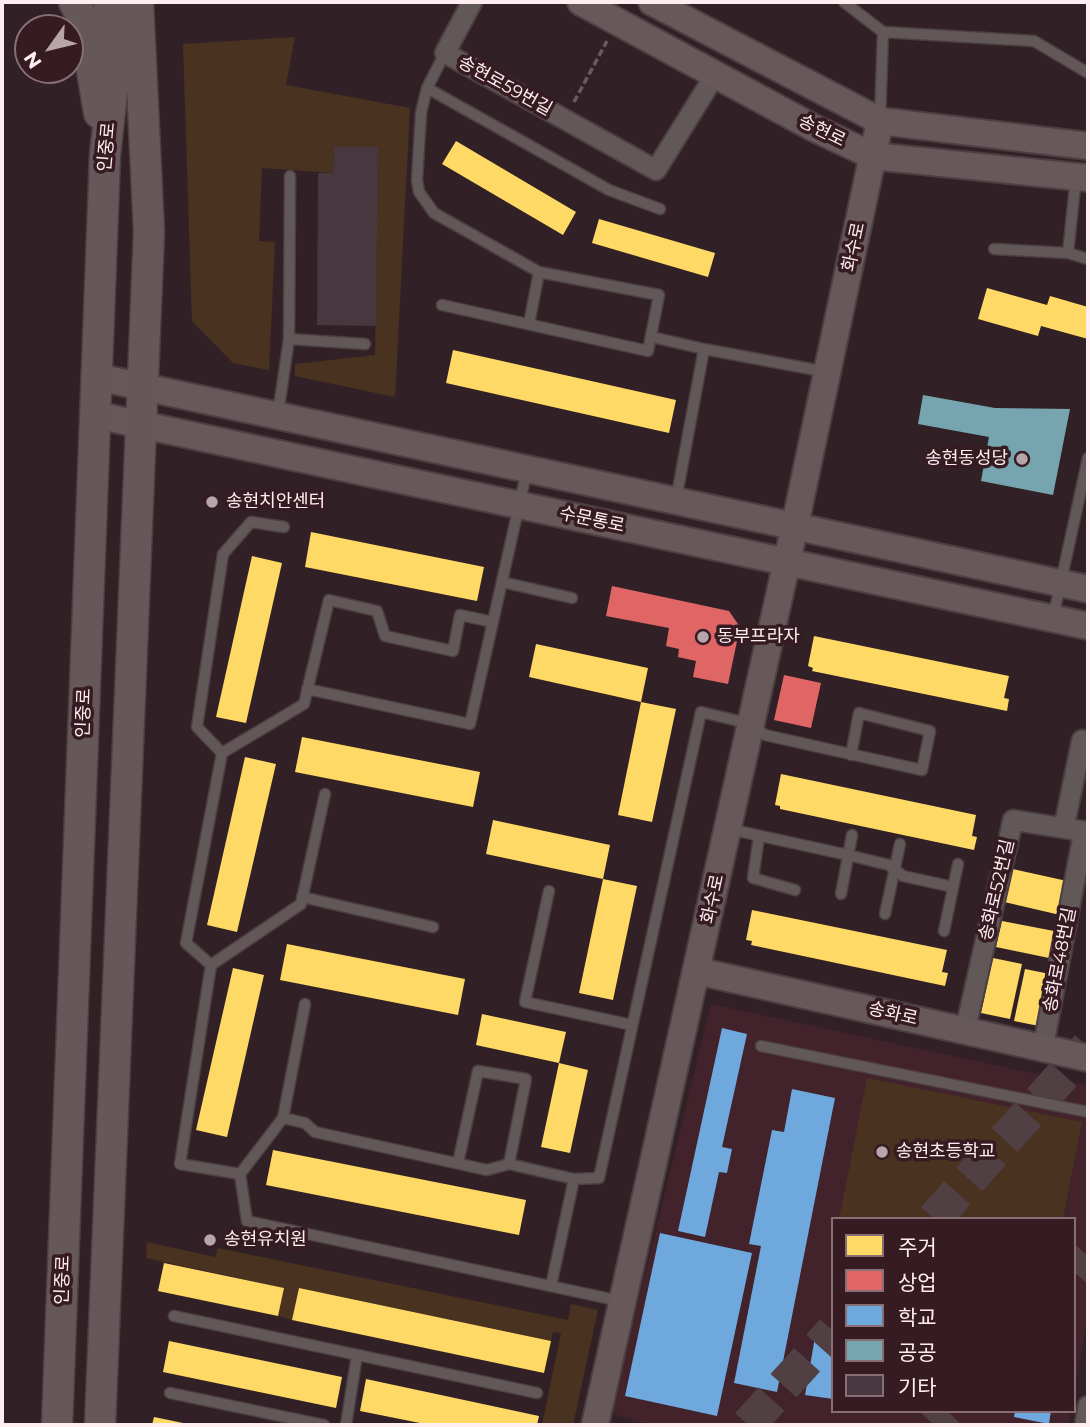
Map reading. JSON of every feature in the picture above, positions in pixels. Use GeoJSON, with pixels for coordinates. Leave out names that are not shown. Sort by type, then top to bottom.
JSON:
{"type":"FeatureCollection","features":[{"type":"Feature","properties":{"kind":"main road"},"geometry":{"type":"LineString","coordinates":[[75,2],[84,21],[105,155]]}},
{"type":"Feature","properties":{"kind":"main road","name":"인중로"},"geometry":{"type":"LineString","coordinates":[[57,1425],[105,155],[114,75],[109,2]]}},
{"type":"Feature","properties":{"kind":"main road","name":"인중로"},"geometry":{"type":"LineString","coordinates":[[100,1425],[149,232],[138,2]]}},
{"type":"Feature","properties":{"kind":"street","name":"송현로59번길"},"geometry":{"type":"LineString","coordinates":[[472,2],[445,53],[656,170],[715,75]]}},
{"type":"Feature","properties":{"kind":"street","name":"송현로"},"geometry":{"type":"LineString","coordinates":[[581,2],[873,156],[1082,178]]}},
{"type":"Feature","properties":{"kind":"street","name":"송현로"},"geometry":{"type":"LineString","coordinates":[[652,2],[880,121],[1088,146]]}},
{"type":"Feature","properties":{"kind":"street","name":"화수로"},"geometry":{"type":"LineString","coordinates":[[596,1425],[621,1301],[795,525],[880,121]]}},
{"type":"Feature","properties":{"kind":"street"},"geometry":{"type":"LineString","coordinates":[[97,377],[1088,589]]}},
{"type":"Feature","properties":{"kind":"street","name":"수문통로"},"geometry":{"type":"LineString","coordinates":[[96,415],[1088,626]]}},
{"type":"Feature","properties":{"kind":"street"},"geometry":{"type":"LineString","coordinates":[[1064,827],[1082,740],[1088,742]]}},
{"type":"Feature","properties":{"kind":"street","name":"송화로52번길"},"geometry":{"type":"LineString","coordinates":[[965,1031],[1013,820],[1086,832]]}},
{"type":"Feature","properties":{"kind":"street","name":"송화로48번길"},"geometry":{"type":"LineString","coordinates":[[1043,1048],[1086,832]]}},
{"type":"Feature","properties":{"kind":"street","name":"송화로"},"geometry":{"type":"LineString","coordinates":[[697,971],[1088,1058]]}},
{"type":"Feature","properties":{"kind":"street"},"geometry":{"type":"LineString","coordinates":[[1085,1425],[1088,1406]]}},
{"type":"Feature","properties":{"kind":"lane"},"geometry":{"type":"LineString","coordinates":[[844,2],[883,32],[1034,41],[1088,73]]}},
{"type":"Feature","properties":{"kind":"lane"},"geometry":{"type":"LineString","coordinates":[[880,121],[883,32]]}},
{"type":"Feature","properties":{"kind":"lane","name":"송현로59번길"},"geometry":{"type":"LineString","coordinates":[[445,53],[427,88],[421,113],[417,180],[426,204],[435,212],[539,272],[659,295],[652,337]]}},
{"type":"Feature","properties":{"kind":"lane"},"geometry":{"type":"LineString","coordinates":[[427,88],[609,190],[660,209]]}},
{"type":"Feature","properties":{"kind":"lane"},"geometry":{"type":"LineString","coordinates":[[278,415],[289,340],[290,176]]}},
{"type":"Feature","properties":{"kind":"lane"},"geometry":{"type":"LineString","coordinates":[[1068,253],[1082,178]]}},
{"type":"Feature","properties":{"kind":"lane"},"geometry":{"type":"LineString","coordinates":[[994,249],[1068,253],[1088,259]]}},
{"type":"Feature","properties":{"kind":"lane"},"geometry":{"type":"LineString","coordinates":[[528,324],[539,272]]}},
{"type":"Feature","properties":{"kind":"lane"},"geometry":{"type":"LineString","coordinates":[[442,305],[649,351],[652,337],[827,372]]}},
{"type":"Feature","properties":{"kind":"lane"},"geometry":{"type":"LineString","coordinates":[[289,340],[365,344]]}},
{"type":"Feature","properties":{"kind":"lane"},"geometry":{"type":"LineString","coordinates":[[676,500],[704,349]]}},
{"type":"Feature","properties":{"kind":"lane"},"geometry":{"type":"LineString","coordinates":[[1053,618],[1088,458]]}},
{"type":"Feature","properties":{"kind":"lane"},"geometry":{"type":"LineString","coordinates":[[307,689],[470,724],[527,468]]}},
{"type":"Feature","properties":{"kind":"lane"},"geometry":{"type":"LineString","coordinates":[[222,753],[197,727],[223,554],[251,522],[284,527]]}},
{"type":"Feature","properties":{"kind":"lane"},"geometry":{"type":"LineString","coordinates":[[502,582],[572,598]]}},
{"type":"Feature","properties":{"kind":"lane"},"geometry":{"type":"LineString","coordinates":[[211,965],[186,943],[222,753],[304,704],[329,600],[377,611],[385,636],[453,651],[460,615],[493,622]]}},
{"type":"Feature","properties":{"kind":"lane"},"geometry":{"type":"LineString","coordinates":[[283,1118],[311,1121],[315,1132],[487,1170],[509,1164],[574,1179],[598,1178],[701,712],[751,724],[765,735],[850,755],[922,771],[930,731],[859,713],[850,755]]}},
{"type":"Feature","properties":{"kind":"lane"},"geometry":{"type":"LineString","coordinates":[[240,1174],[180,1164],[211,965],[300,904],[326,794]]}},
{"type":"Feature","properties":{"kind":"lane"},"geometry":{"type":"LineString","coordinates":[[728,829],[848,855],[895,869],[903,876],[953,887]]}},
{"type":"Feature","properties":{"kind":"lane"},"geometry":{"type":"LineString","coordinates":[[841,894],[852,835]]}},
{"type":"Feature","properties":{"kind":"lane"},"geometry":{"type":"LineString","coordinates":[[759,836],[753,878],[795,890]]}},
{"type":"Feature","properties":{"kind":"lane"},"geometry":{"type":"LineString","coordinates":[[885,914],[900,844]]}},
{"type":"Feature","properties":{"kind":"lane"},"geometry":{"type":"LineString","coordinates":[[944,931],[958,864]]}},
{"type":"Feature","properties":{"kind":"lane"},"geometry":{"type":"LineString","coordinates":[[549,891],[525,1002],[632,1025]]}},
{"type":"Feature","properties":{"kind":"lane"},"geometry":{"type":"LineString","coordinates":[[302,897],[433,927]]}},
{"type":"Feature","properties":{"kind":"lane"},"geometry":{"type":"LineString","coordinates":[[305,1004],[283,1118],[240,1174],[247,1221],[621,1301]]}},
{"type":"Feature","properties":{"kind":"lane"},"geometry":{"type":"LineString","coordinates":[[761,1046],[1088,1112]]}},
{"type":"Feature","properties":{"kind":"lane"},"geometry":{"type":"LineString","coordinates":[[458,1163],[478,1071],[526,1079],[509,1164]]}},
{"type":"Feature","properties":{"kind":"lane"},"geometry":{"type":"LineString","coordinates":[[551,1286],[574,1179]]}},
{"type":"Feature","properties":{"kind":"lane"},"geometry":{"type":"LineString","coordinates":[[174,1316],[537,1393]]}},
{"type":"Feature","properties":{"kind":"lane"},"geometry":{"type":"LineString","coordinates":[[346,1425],[357,1355]]}},
{"type":"Feature","properties":{"kind":"lane"},"geometry":{"type":"LineString","coordinates":[[170,1393],[324,1425]]}},
{"type":"Feature","properties":{"kind":"path"},"geometry":{"type":"LineString","coordinates":[[565,119],[607,39]]}},
{"type":"Feature","properties":{"kind":"shaded area"},"geometry":{"type":"Polygon","coordinates":[[[295,37],[286,85],[410,108],[395,397],[295,376],[295,364],[375,355],[378,147],[334,147],[333,173],[262,168],[259,241],[275,242],[269,370],[233,363],[192,321],[183,44],[295,37]]]}},
{"type":"Feature","properties":{"kind":"shaded area","name":"송현초등학교"},"geometry":{"type":"Polygon","coordinates":[[[711,1004],[1088,1085],[1088,1315],[1076,1383],[1076,1217],[831,1217],[831,1413],[1071,1413],[1069,1425],[650,1425],[611,1414],[711,1004]]]}},
{"type":"Feature","properties":{"kind":"shaded area"},"geometry":{"type":"Polygon","coordinates":[[[867,1078],[1082,1122],[1063,1217],[839,1217],[867,1078]]]}},
{"type":"Feature","properties":{"kind":"shaded area"},"geometry":{"type":"Polygon","coordinates":[[[147,1242],[215,1257],[218,1248],[568,1320],[571,1304],[598,1310],[573,1425],[542,1425],[561,1333],[553,1332],[551,1341],[299,1288],[292,1320],[278,1316],[283,1288],[146,1258],[147,1242]]]}},
{"type":"Feature","properties":{"kind":"building: 주거"},"geometry":{"type":"Polygon","coordinates":[[[456,141],[576,212],[563,235],[442,164],[456,141]]]}},
{"type":"Feature","properties":{"kind":"building: 주거"},"geometry":{"type":"Polygon","coordinates":[[[599,219],[715,253],[708,277],[592,243],[599,219]]]}},
{"type":"Feature","properties":{"kind":"building: 주거"},"geometry":{"type":"Polygon","coordinates":[[[987,288],[1047,305],[1050,296],[1088,307],[1088,339],[1041,326],[1038,336],[978,319],[987,288]]]}},
{"type":"Feature","properties":{"kind":"building: 주거"},"geometry":{"type":"Polygon","coordinates":[[[453,350],[676,400],[669,433],[446,383],[453,350]]]}},
{"type":"Feature","properties":{"kind":"building: 주거"},"geometry":{"type":"Polygon","coordinates":[[[311,532],[484,567],[477,601],[305,567],[311,532]]]}},
{"type":"Feature","properties":{"kind":"building: 주거"},"geometry":{"type":"Polygon","coordinates":[[[252,556],[282,563],[246,723],[216,717],[252,556]]]}},
{"type":"Feature","properties":{"kind":"building: 주거"},"geometry":{"type":"Polygon","coordinates":[[[814,636],[1009,676],[1004,698],[1009,699],[1007,711],[812,671],[813,668],[808,666],[814,636]]]}},
{"type":"Feature","properties":{"kind":"building: 주거"},"geometry":{"type":"Polygon","coordinates":[[[536,644],[648,668],[641,702],[529,677],[536,644]]]}},
{"type":"Feature","properties":{"kind":"building: 주거"},"geometry":{"type":"Polygon","coordinates":[[[641,702],[676,709],[652,822],[618,815],[641,702]]]}},
{"type":"Feature","properties":{"kind":"building: 주거"},"geometry":{"type":"Polygon","coordinates":[[[302,737],[480,772],[473,807],[295,772],[302,737]]]}},
{"type":"Feature","properties":{"kind":"building: 주거"},"geometry":{"type":"Polygon","coordinates":[[[245,757],[276,764],[237,932],[207,925],[245,757]]]}},
{"type":"Feature","properties":{"kind":"building: 주거"},"geometry":{"type":"Polygon","coordinates":[[[781,774],[976,815],[972,836],[977,837],[974,850],[780,809],[780,806],[775,805],[781,774]]]}},
{"type":"Feature","properties":{"kind":"building: 주거"},"geometry":{"type":"Polygon","coordinates":[[[493,820],[610,845],[603,879],[486,854],[493,820]]]}},
{"type":"Feature","properties":{"kind":"building: 주거"},"geometry":{"type":"Polygon","coordinates":[[[1008,868],[1067,881],[1060,915],[1000,901],[1008,868]]]}},
{"type":"Feature","properties":{"kind":"building: 주거"},"geometry":{"type":"Polygon","coordinates":[[[603,879],[637,886],[613,1000],[579,993],[603,879]]]}},
{"type":"Feature","properties":{"kind":"building: 주거"},"geometry":{"type":"Polygon","coordinates":[[[752,910],[947,950],[942,972],[948,973],[945,986],[751,945],[752,941],[746,940],[752,910]]]}},
{"type":"Feature","properties":{"kind":"building: 주거"},"geometry":{"type":"Polygon","coordinates":[[[1002,921],[1054,931],[1049,958],[996,947],[1002,921]]]}},
{"type":"Feature","properties":{"kind":"building: 주거"},"geometry":{"type":"Polygon","coordinates":[[[287,944],[465,979],[458,1015],[280,980],[287,944]]]}},
{"type":"Feature","properties":{"kind":"building: 주거"},"geometry":{"type":"Polygon","coordinates":[[[993,958],[1022,964],[1010,1019],[981,1013],[993,958]]]}},
{"type":"Feature","properties":{"kind":"building: 주거"},"geometry":{"type":"Polygon","coordinates":[[[233,968],[264,975],[227,1137],[196,1130],[233,968]]]}},
{"type":"Feature","properties":{"kind":"building: 주거"},"geometry":{"type":"Polygon","coordinates":[[[1025,969],[1050,974],[1039,1026],[1014,1021],[1025,969]]]}},
{"type":"Feature","properties":{"kind":"building: 주거"},"geometry":{"type":"Polygon","coordinates":[[[482,1014],[566,1032],[559,1063],[476,1045],[482,1014]]]}},
{"type":"Feature","properties":{"kind":"building: 주거"},"geometry":{"type":"Polygon","coordinates":[[[559,1063],[588,1070],[570,1153],[541,1147],[559,1063]]]}},
{"type":"Feature","properties":{"kind":"building: 주거"},"geometry":{"type":"Polygon","coordinates":[[[273,1150],[526,1200],[519,1235],[266,1185],[273,1150]]]}},
{"type":"Feature","properties":{"kind":"building: 주거"},"geometry":{"type":"Polygon","coordinates":[[[164,1263],[284,1288],[278,1316],[158,1291],[164,1263]]]}},
{"type":"Feature","properties":{"kind":"building: 주거"},"geometry":{"type":"Polygon","coordinates":[[[299,1288],[551,1341],[544,1373],[292,1320],[299,1288]]]}},
{"type":"Feature","properties":{"kind":"building: 주거"},"geometry":{"type":"Polygon","coordinates":[[[169,1341],[342,1377],[336,1408],[163,1372],[169,1341]]]}},
{"type":"Feature","properties":{"kind":"building: 주거"},"geometry":{"type":"Polygon","coordinates":[[[366,1379],[539,1416],[537,1425],[430,1425],[360,1411],[366,1379]]]}},
{"type":"Feature","properties":{"kind":"building: 주거"},"geometry":{"type":"Polygon","coordinates":[[[154,1417],[188,1424],[188,1425],[152,1425],[154,1417]]]}},
{"type":"Feature","properties":{"kind":"building: 상업","name":"동부프라자"},"geometry":{"type":"Polygon","coordinates":[[[612,586],[729,611],[740,627],[728,684],[693,677],[696,661],[678,657],[679,649],[666,646],[669,628],[606,616],[612,586]]]}},
{"type":"Feature","properties":{"kind":"building: 상업"},"geometry":{"type":"Polygon","coordinates":[[[784,675],[821,683],[811,728],[774,720],[784,675]]]}},
{"type":"Feature","properties":{"kind":"building: 학교"},"geometry":{"type":"Polygon","coordinates":[[[722,1028],[747,1034],[722,1147],[732,1149],[727,1173],[719,1172],[705,1237],[678,1231],[722,1028]]]}},
{"type":"Feature","properties":{"kind":"building: 학교"},"geometry":{"type":"Polygon","coordinates":[[[792,1089],[835,1098],[777,1392],[734,1383],[761,1246],[749,1244],[772,1130],[784,1132],[792,1089]]]}},
{"type":"Feature","properties":{"kind":"building: 학교"},"geometry":{"type":"Polygon","coordinates":[[[660,1233],[752,1253],[717,1416],[625,1396],[660,1233]]]}},
{"type":"Feature","properties":{"kind":"building: 학교"},"geometry":{"type":"Polygon","coordinates":[[[815,1337],[831,1340],[831,1399],[805,1395],[815,1337]]]}},
{"type":"Feature","properties":{"kind":"building: 학교"},"geometry":{"type":"Polygon","coordinates":[[[1015,1413],[1051,1413],[1049,1424],[1014,1417],[1015,1413]]]}},
{"type":"Feature","properties":{"kind":"building: 공공","name":"송현동성당"},"geometry":{"type":"Polygon","coordinates":[[[923,395],[995,408],[1070,409],[1053,495],[981,481],[989,437],[918,424],[923,395]]]}},
{"type":"Feature","properties":{"kind":"building: 기타"},"geometry":{"type":"Polygon","coordinates":[[[334,147],[378,147],[376,326],[317,325],[318,173],[333,173],[334,147]]]}},
{"type":"Feature","properties":{"kind":"tunnel"},"geometry":{"type":"LineString","coordinates":[[936,1217],[1088,1047]]}},
{"type":"Feature","properties":{"kind":"tunnel"},"geometry":{"type":"LineString","coordinates":[[1076,1270],[1088,1256]]}},
{"type":"Feature","properties":{"kind":"tunnel"},"geometry":{"type":"LineString","coordinates":[[748,1425],[831,1333]]}},
{"type":"Feature","properties":{"kind":"tunnel"},"geometry":{"type":"LineString","coordinates":[[934,1425],[945,1413]]}},
{"type":"Feature","properties":{"kind":"place","name":"송현동성당"},"geometry":{"type":"Point","coordinates":[1022,459]}},
{"type":"Feature","properties":{"kind":"place","name":"송현치안센터"},"geometry":{"type":"Point","coordinates":[212,502]}},
{"type":"Feature","properties":{"kind":"place","name":"동부프라자"},"geometry":{"type":"Point","coordinates":[703,637]}},
{"type":"Feature","properties":{"kind":"place","name":"송현초등학교"},"geometry":{"type":"Point","coordinates":[882,1152]}},
{"type":"Feature","properties":{"kind":"place","name":"송현유치원"},"geometry":{"type":"Point","coordinates":[210,1240]}}]}
